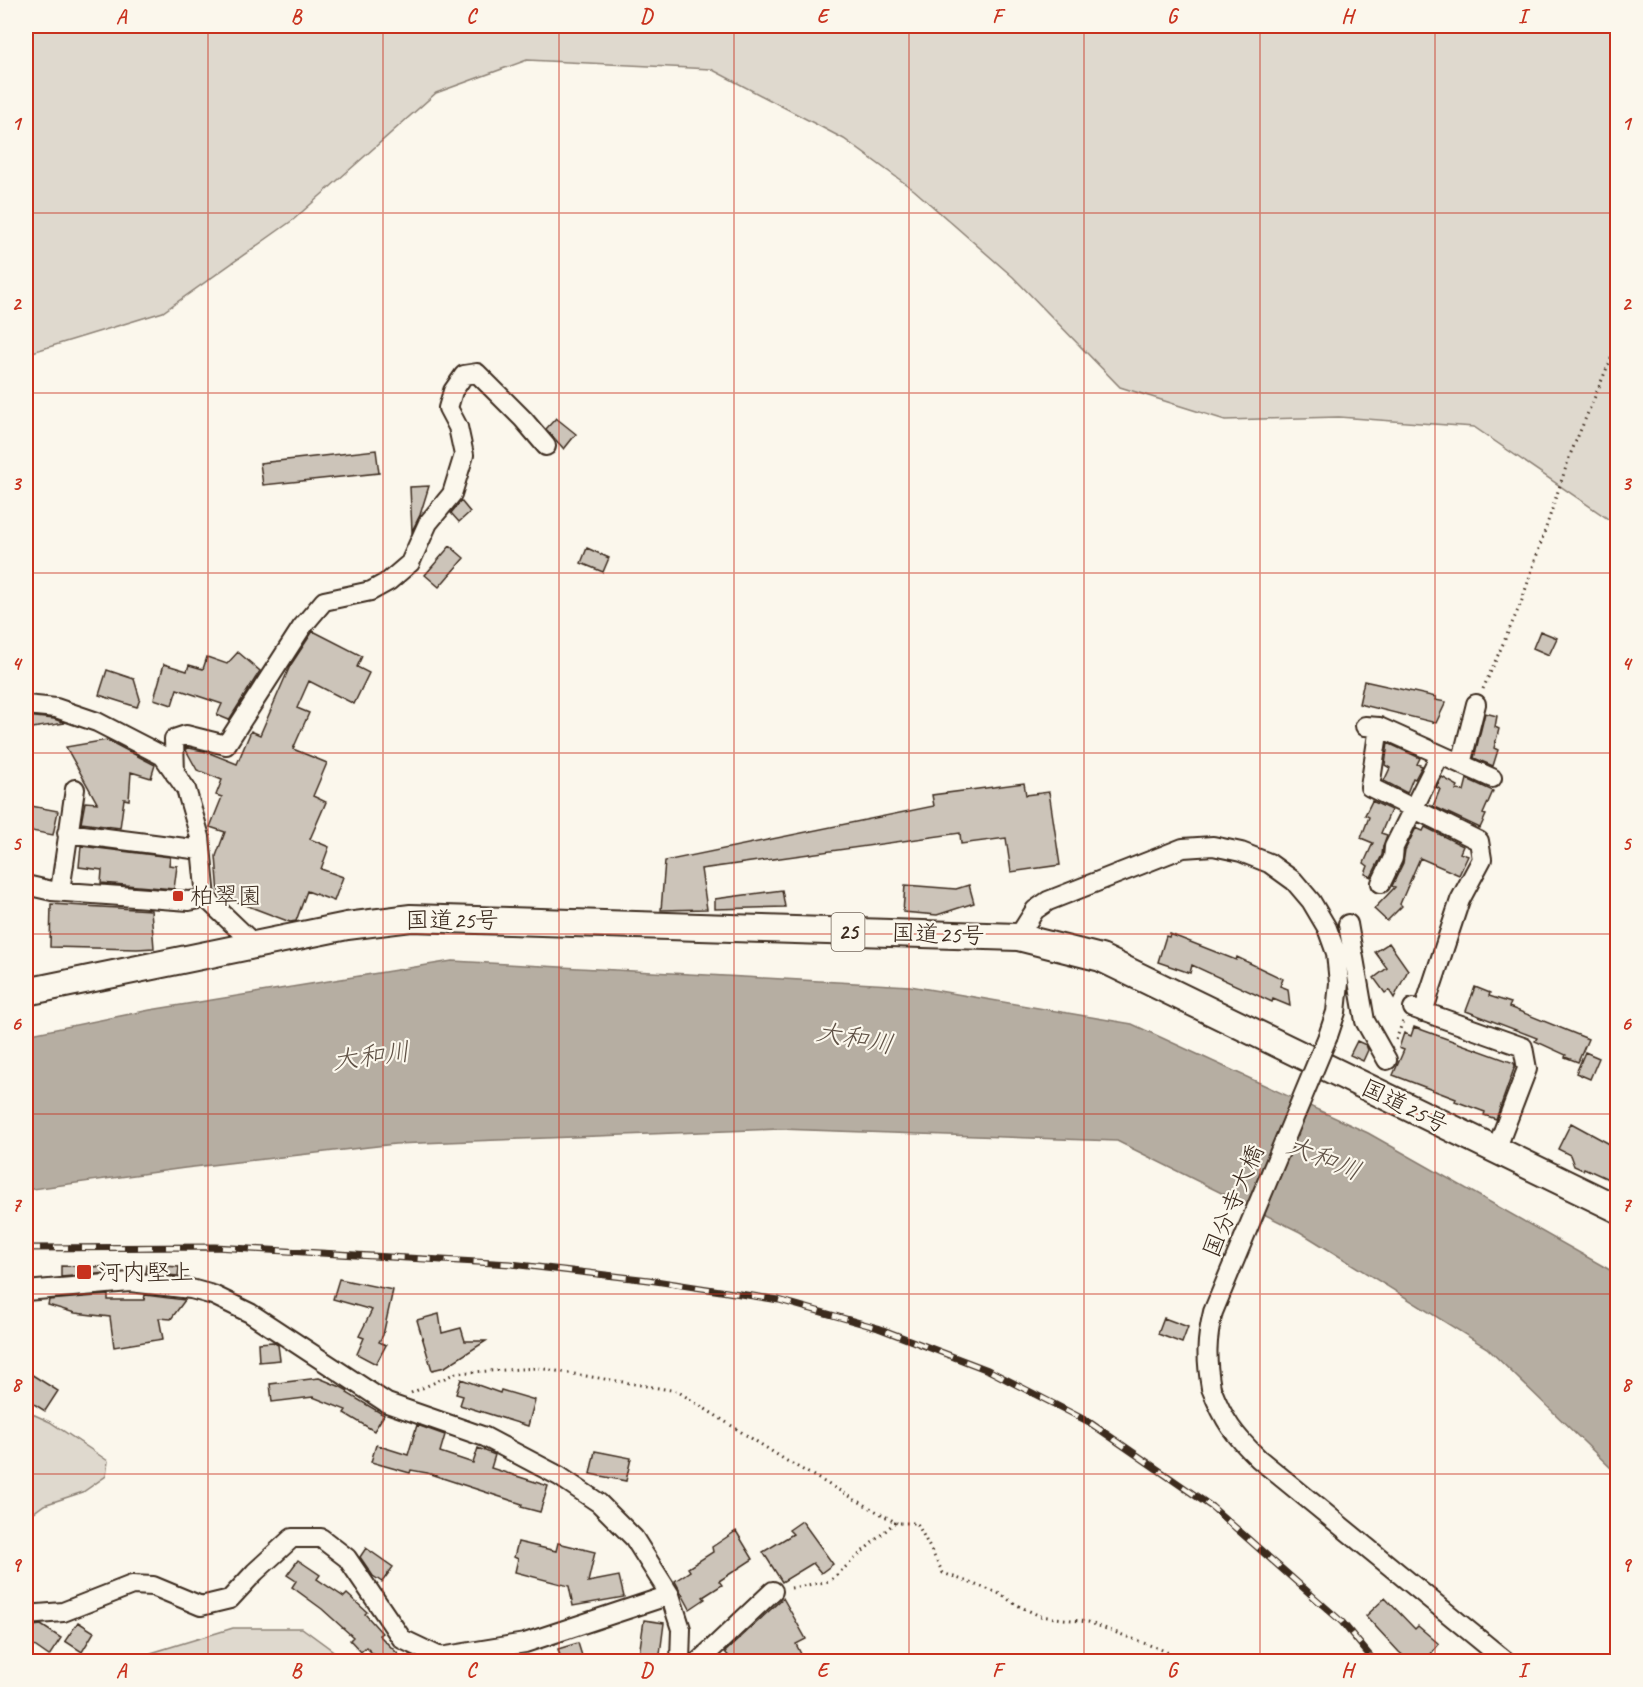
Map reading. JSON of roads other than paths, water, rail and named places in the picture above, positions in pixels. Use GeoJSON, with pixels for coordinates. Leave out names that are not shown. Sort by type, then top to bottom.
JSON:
{"type":"FeatureCollection","features":[{"type":"Feature","properties":{"kind":"highway","name":"国道25号"},"geometry":{"type":"LineString","coordinates":[[26,992],[347,926],[411,918],[1018,937],[1101,958],[1617,1209]]}},
{"type":"Feature","properties":{"kind":"street"},"geometry":{"type":"LineString","coordinates":[[175,774],[174,739],[186,735],[226,745],[302,627],[324,601],[371,591],[389,581],[410,563],[428,523],[452,494],[464,455],[458,427],[448,408],[453,391],[464,375],[477,373],[523,418],[546,446]]}},
{"type":"Feature","properties":{"kind":"street"},"geometry":{"type":"LineString","coordinates":[[1461,764],[1476,704]]}},
{"type":"Feature","properties":{"kind":"street"},"geometry":{"type":"LineString","coordinates":[[26,705],[56,708],[97,722],[164,756],[186,789],[200,837],[206,898],[256,946]]}},
{"type":"Feature","properties":{"kind":"street"},"geometry":{"type":"LineString","coordinates":[[1492,778],[1372,727],[1370,787],[1479,842],[1482,859],[1460,900],[1417,1010],[1523,1047],[1527,1069],[1496,1150]]}},
{"type":"Feature","properties":{"kind":"street"},"geometry":{"type":"LineString","coordinates":[[1381,883],[1393,858],[1394,847],[1440,755]]}},
{"type":"Feature","properties":{"kind":"street"},"geometry":{"type":"LineString","coordinates":[[60,891],[75,789]]}},
{"type":"Feature","properties":{"kind":"street"},"geometry":{"type":"LineString","coordinates":[[68,833],[201,850]]}},
{"type":"Feature","properties":{"kind":"street","name":"国分寺大橋"},"geometry":{"type":"LineString","coordinates":[[1018,937],[1035,910],[1048,901],[1183,848],[1213,846],[1241,852],[1269,863],[1294,881],[1311,901],[1327,928],[1336,953],[1339,983],[1336,1011],[1328,1036],[1213,1312],[1207,1337],[1206,1361],[1211,1388],[1223,1417],[1238,1438],[1259,1459],[1507,1662]]}},
{"type":"Feature","properties":{"kind":"street"},"geometry":{"type":"LineString","coordinates":[[26,885],[60,891],[189,901],[206,898]]}},
{"type":"Feature","properties":{"kind":"street"},"geometry":{"type":"LineString","coordinates":[[1348,924],[1365,1021],[1390,1054],[1371,1089]]}},
{"type":"Feature","properties":{"kind":"street"},"geometry":{"type":"LineString","coordinates":[[26,1291],[130,1282],[191,1289],[213,1295],[250,1312],[387,1403],[485,1437],[567,1481],[599,1503],[634,1538],[670,1595],[681,1629],[680,1662]]}},
{"type":"Feature","properties":{"kind":"street"},"geometry":{"type":"LineString","coordinates":[[26,1615],[63,1612],[132,1585],[153,1586],[201,1606],[230,1599],[292,1538],[321,1538],[347,1558],[402,1639],[440,1658],[525,1643],[670,1595]]}},
{"type":"Feature","properties":{"kind":"street"},"geometry":{"type":"LineString","coordinates":[[698,1662],[773,1591]]}},
{"type":"Feature","properties":{"kind":"water","name":"大和川"},"geometry":{"type":"Polygon","coordinates":[[[452,961],[910,986],[1132,1024],[1368,1133],[1617,1274],[1617,1474],[1487,1348],[1300,1232],[1117,1141],[780,1129],[395,1144],[185,1168],[26,1190],[26,1035],[150,1010],[452,961]]]}},
{"type":"Feature","properties":{"kind":"railway"},"geometry":{"type":"LineString","coordinates":[[26,1248],[215,1247],[511,1264],[649,1280],[779,1300],[878,1328],[988,1370],[1089,1422],[1212,1507],[1342,1622],[1375,1662]]}},
{"type":"Feature","properties":{"kind":"place","name":"柏翠園"},"geometry":{"type":"Point","coordinates":[178,896]}},
{"type":"Feature","properties":{"kind":"place","name":"河内堅上"},"geometry":{"type":"Point","coordinates":[84,1272]}}]}
